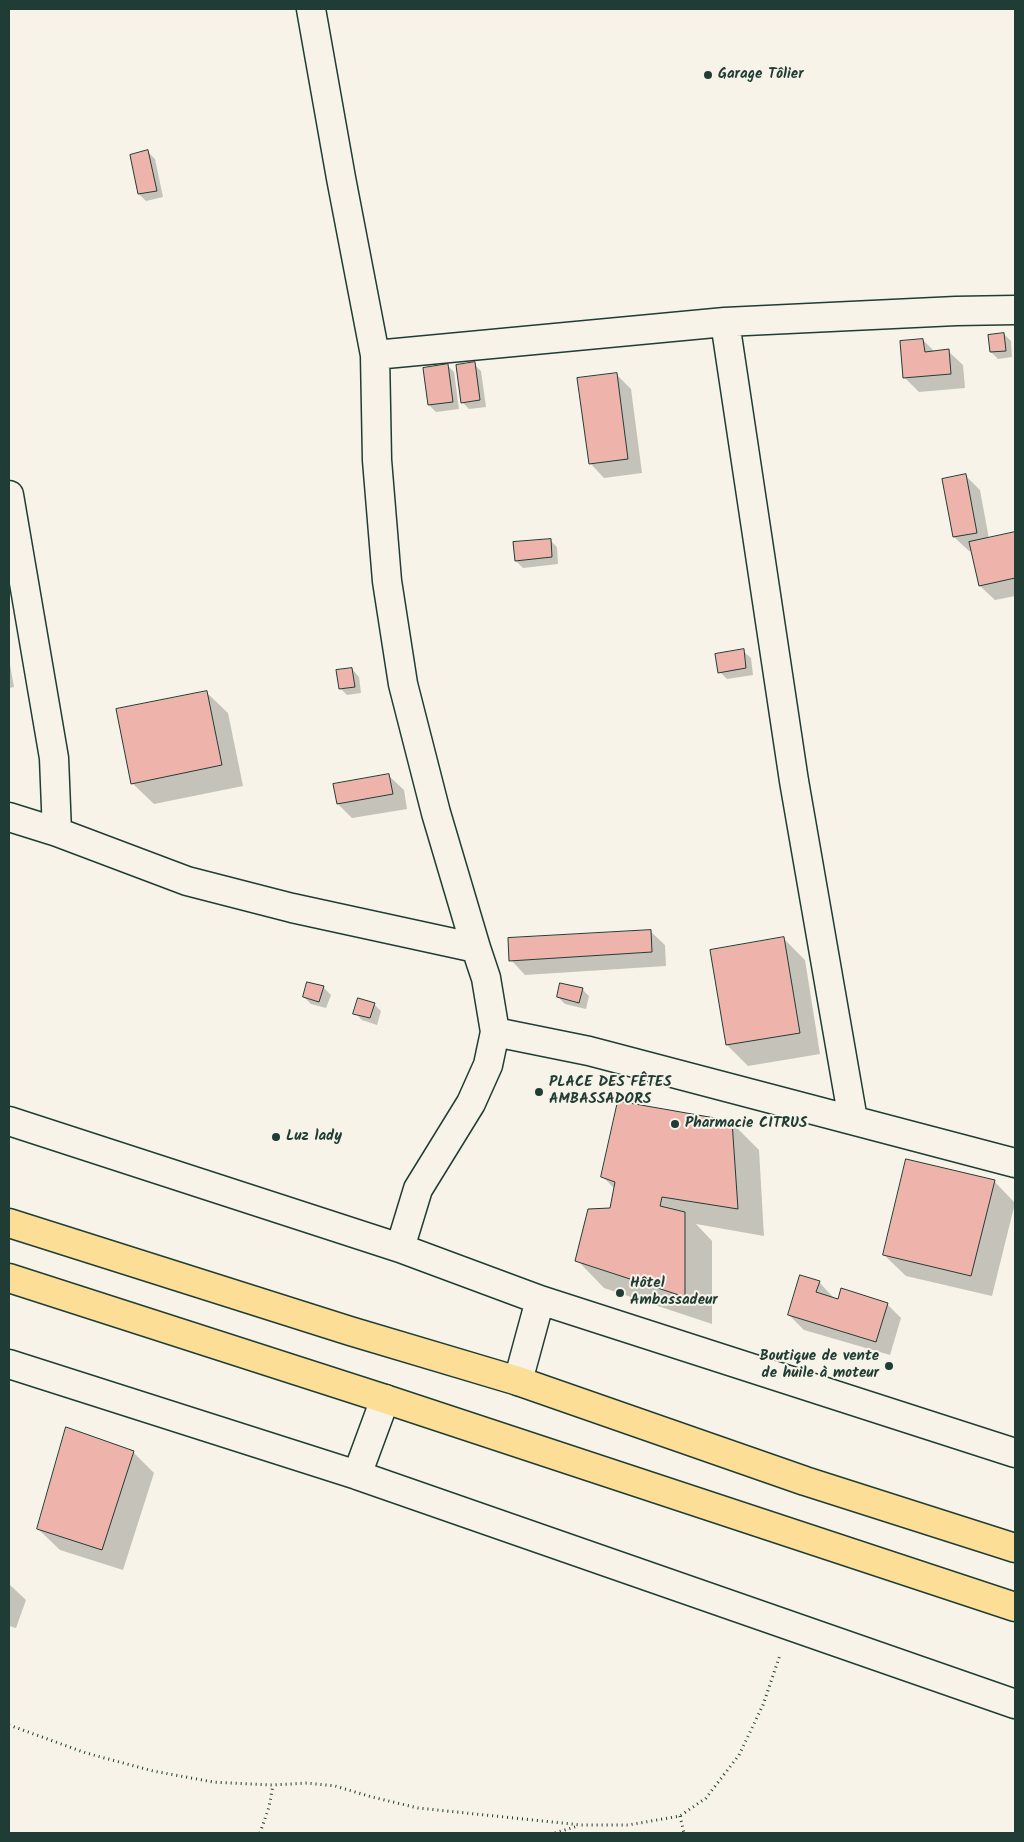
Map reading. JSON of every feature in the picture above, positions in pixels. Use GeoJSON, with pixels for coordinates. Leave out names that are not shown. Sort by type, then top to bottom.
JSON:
{"type":"FeatureCollection","features":[{"type":"Feature","properties":{"kind":"main road"},"geometry":{"type":"LineString","coordinates":[[9,1223],[350,1331],[518,1381],[795,1477],[1015,1548]]}},
{"type":"Feature","properties":{"kind":"main road"},"geometry":{"type":"LineString","coordinates":[[9,1278],[385,1399],[1015,1606]]}},
{"type":"Feature","properties":{"kind":"street"},"geometry":{"type":"LineString","coordinates":[[311,9],[375,356],[378,460],[387,582],[403,684],[436,813],[486,978],[495,1032],[488,1065],[471,1103],[418,1189],[400,1248]]}},
{"type":"Feature","properties":{"kind":"street"},"geometry":{"type":"LineString","coordinates":[[375,356],[725,322],[1015,310]]}},
{"type":"Feature","properties":{"kind":"street"},"geometry":{"type":"LineString","coordinates":[[725,322],[794,781],[853,1120]]}},
{"type":"Feature","properties":{"kind":"street"},"geometry":{"type":"LineString","coordinates":[[9,495],[54,758],[57,832]]}},
{"type":"Feature","properties":{"kind":"street"},"geometry":{"type":"LineString","coordinates":[[9,817],[57,832],[187,881],[292,908],[476,948]]}},
{"type":"Feature","properties":{"kind":"street"},"geometry":{"type":"LineString","coordinates":[[495,1032],[589,1051],[1015,1163]]}},
{"type":"Feature","properties":{"kind":"street"},"geometry":{"type":"LineString","coordinates":[[9,1121],[400,1248],[540,1300],[1015,1453]]}},
{"type":"Feature","properties":{"kind":"street"},"geometry":{"type":"LineString","coordinates":[[518,1381],[540,1300]]}},
{"type":"Feature","properties":{"kind":"street"},"geometry":{"type":"LineString","coordinates":[[9,1364],[357,1476],[1015,1704]]}},
{"type":"Feature","properties":{"kind":"street"},"geometry":{"type":"LineString","coordinates":[[357,1476],[385,1399]]}},
{"type":"Feature","properties":{"kind":"path"},"geometry":{"type":"LineString","coordinates":[[9,1726],[86,1753],[154,1771],[213,1782],[273,1785],[307,1783],[326,1785],[418,1808],[581,1825],[628,1825],[680,1816],[706,1798],[739,1755],[764,1705],[791,1626]]}},
{"type":"Feature","properties":{"kind":"path"},"geometry":{"type":"LineString","coordinates":[[260,1833],[269,1807],[273,1785]]}},
{"type":"Feature","properties":{"kind":"path"},"geometry":{"type":"LineString","coordinates":[[680,1816],[684,1833]]}},
{"type":"Feature","properties":{"kind":"path"},"geometry":{"type":"LineString","coordinates":[[555,1833],[581,1825]]}},
{"type":"Feature","properties":{"kind":"building"},"geometry":{"type":"Polygon","coordinates":[[[148,150],[157,191],[138,194],[130,155],[148,150]]]}},
{"type":"Feature","properties":{"kind":"building"},"geometry":{"type":"Polygon","coordinates":[[[1004,333],[1006,351],[990,352],[988,335],[1004,333]]]}},
{"type":"Feature","properties":{"kind":"building"},"geometry":{"type":"Polygon","coordinates":[[[923,339],[925,352],[949,349],[951,374],[903,378],[900,341],[923,339]]]}},
{"type":"Feature","properties":{"kind":"building"},"geometry":{"type":"Polygon","coordinates":[[[475,362],[480,400],[461,403],[456,365],[475,362]]]}},
{"type":"Feature","properties":{"kind":"building"},"geometry":{"type":"Polygon","coordinates":[[[448,364],[453,402],[428,405],[423,368],[448,364]]]}},
{"type":"Feature","properties":{"kind":"building"},"geometry":{"type":"Polygon","coordinates":[[[617,373],[628,459],[589,464],[577,378],[617,373]]]}},
{"type":"Feature","properties":{"kind":"building"},"geometry":{"type":"Polygon","coordinates":[[[966,474],[977,533],[953,537],[942,479],[966,474]]]}},
{"type":"Feature","properties":{"kind":"building"},"geometry":{"type":"Polygon","coordinates":[[[1015,532],[1015,578],[979,586],[969,542],[1015,532]]]}},
{"type":"Feature","properties":{"kind":"building"},"geometry":{"type":"Polygon","coordinates":[[[551,539],[552,557],[515,561],[513,542],[551,539]]]}},
{"type":"Feature","properties":{"kind":"building"},"geometry":{"type":"Polygon","coordinates":[[[744,649],[746,668],[718,673],[715,654],[744,649]]]}},
{"type":"Feature","properties":{"kind":"building"},"geometry":{"type":"Polygon","coordinates":[[[352,668],[355,687],[339,689],[336,670],[352,668]]]}},
{"type":"Feature","properties":{"kind":"building"},"geometry":{"type":"Polygon","coordinates":[[[207,691],[222,765],[131,784],[116,709],[207,691]]]}},
{"type":"Feature","properties":{"kind":"building"},"geometry":{"type":"Polygon","coordinates":[[[389,774],[393,794],[337,804],[333,784],[389,774]]]}},
{"type":"Feature","properties":{"kind":"building"},"geometry":{"type":"Polygon","coordinates":[[[651,930],[652,952],[509,961],[508,938],[651,930]]]}},
{"type":"Feature","properties":{"kind":"building"},"geometry":{"type":"Polygon","coordinates":[[[784,937],[800,1033],[726,1045],[710,950],[784,937]]]}},
{"type":"Feature","properties":{"kind":"building"},"geometry":{"type":"Polygon","coordinates":[[[307,982],[324,986],[319,1002],[303,997],[307,982]]]}},
{"type":"Feature","properties":{"kind":"building"},"geometry":{"type":"Polygon","coordinates":[[[560,983],[583,988],[579,1003],[557,997],[560,983]]]}},
{"type":"Feature","properties":{"kind":"building"},"geometry":{"type":"Polygon","coordinates":[[[358,998],[375,1003],[370,1018],[353,1014],[358,998]]]}},
{"type":"Feature","properties":{"kind":"building"},"geometry":{"type":"Polygon","coordinates":[[[618,1101],[732,1121],[738,1209],[662,1197],[660,1206],[685,1212],[685,1297],[575,1261],[588,1209],[610,1208],[615,1182],[601,1177],[618,1101]]]}},
{"type":"Feature","properties":{"kind":"building"},"geometry":{"type":"Polygon","coordinates":[[[906,1159],[995,1180],[971,1276],[883,1255],[906,1159]]]}},
{"type":"Feature","properties":{"kind":"building"},"geometry":{"type":"Polygon","coordinates":[[[800,1275],[820,1281],[816,1292],[838,1299],[841,1288],[888,1303],[876,1342],[788,1315],[800,1275]]]}},
{"type":"Feature","properties":{"kind":"building"},"geometry":{"type":"Polygon","coordinates":[[[66,1427],[134,1451],[102,1550],[37,1529],[66,1427]]]}},
{"type":"Feature","properties":{"kind":"place","name":"Garage Tôlier"},"geometry":{"type":"Point","coordinates":[708,75]}},
{"type":"Feature","properties":{"kind":"place","name":"PLACE DES FÊTES AMBASSADORS"},"geometry":{"type":"Point","coordinates":[539,1092]}},
{"type":"Feature","properties":{"kind":"place","name":"Pharmacie CITRUS"},"geometry":{"type":"Point","coordinates":[675,1124]}},
{"type":"Feature","properties":{"kind":"place","name":"Luz lady"},"geometry":{"type":"Point","coordinates":[276,1137]}},
{"type":"Feature","properties":{"kind":"place","name":"Hôtel Ambassadeur"},"geometry":{"type":"Point","coordinates":[620,1293]}},
{"type":"Feature","properties":{"kind":"place","name":"Boutique de vente de huile à moteur"},"geometry":{"type":"Point","coordinates":[889,1366]}}]}
